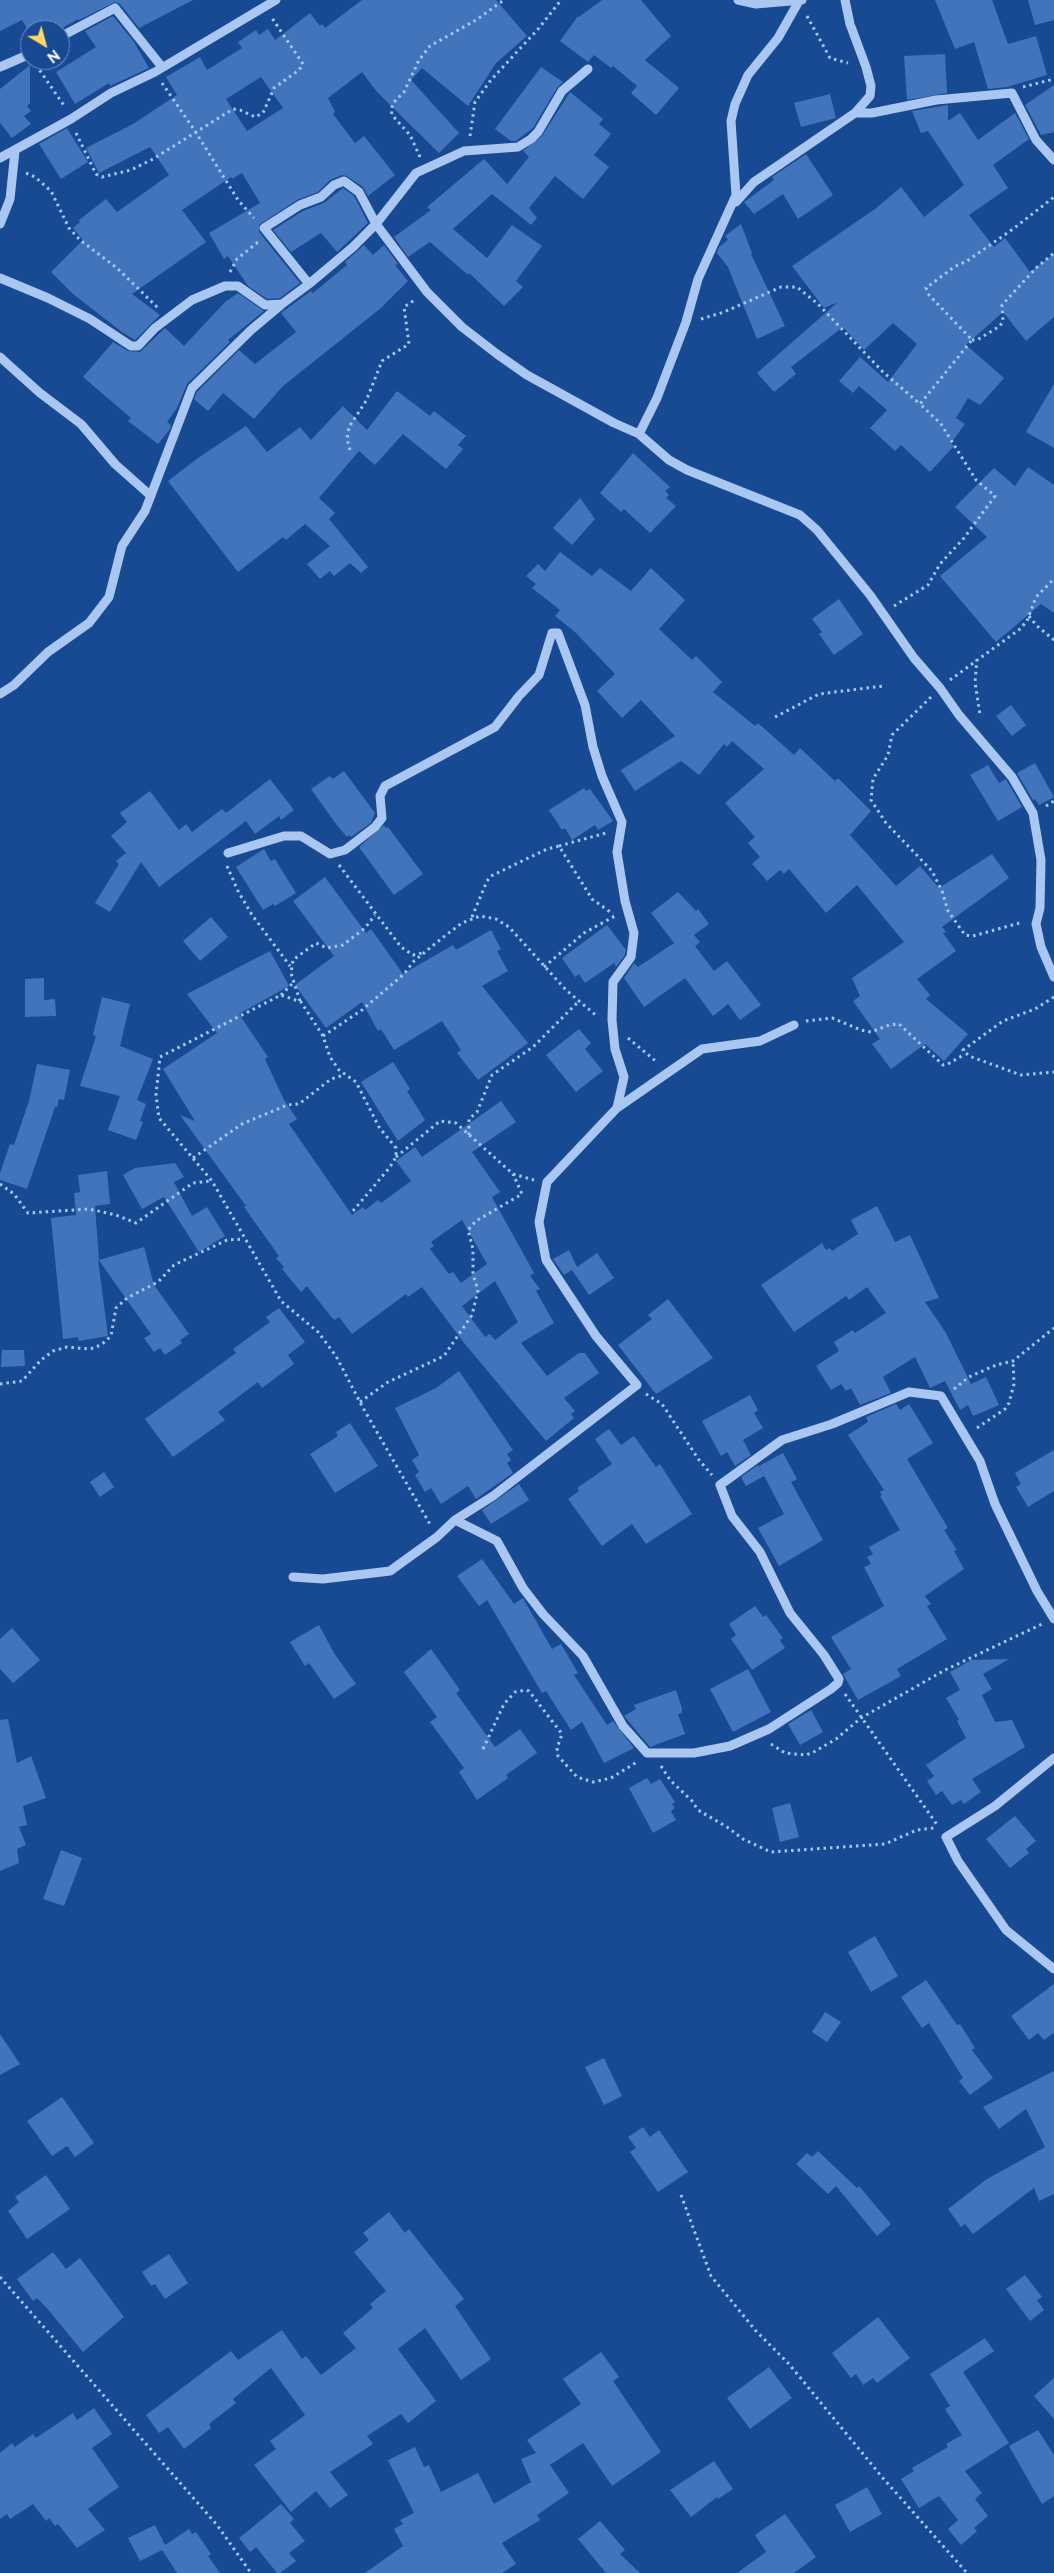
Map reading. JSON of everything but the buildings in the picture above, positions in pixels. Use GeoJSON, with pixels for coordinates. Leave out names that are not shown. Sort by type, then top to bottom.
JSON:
{"type":"FeatureCollection","features":[{"type":"Feature","properties":{"kind":"street"},"geometry":{"type":"LineString","coordinates":[[0,158],[69,120],[111,93],[159,69],[276,0]]}},
{"type":"Feature","properties":{"kind":"street"},"geometry":{"type":"LineString","coordinates":[[738,0],[756,4],[801,1]]}},
{"type":"Feature","properties":{"kind":"street"},"geometry":{"type":"LineString","coordinates":[[730,210],[754,182],[855,113],[870,96],[871,86],[850,24],[845,0]]}},
{"type":"Feature","properties":{"kind":"street"},"geometry":{"type":"LineString","coordinates":[[639,434],[657,398],[686,322],[698,279],[736,195],[730,121],[735,104],[748,75],[778,38],[801,1]]}},
{"type":"Feature","properties":{"kind":"street"},"geometry":{"type":"LineString","coordinates":[[70,32],[116,8],[159,69]]}},
{"type":"Feature","properties":{"kind":"street"},"geometry":{"type":"LineString","coordinates":[[0,66],[20,58]]}},
{"type":"Feature","properties":{"kind":"street"},"geometry":{"type":"LineString","coordinates":[[0,694],[14,686],[48,652],[89,623],[109,597],[122,546],[145,511],[192,388],[251,330],[354,247],[376,224],[416,173],[464,151],[518,146],[531,139],[538,132],[562,91],[588,69]]}},
{"type":"Feature","properties":{"kind":"street"},"geometry":{"type":"LineString","coordinates":[[855,113],[872,112],[936,100],[1012,93],[1036,140],[1054,160]]}},
{"type":"Feature","properties":{"kind":"street"},"geometry":{"type":"LineString","coordinates":[[0,224],[10,199],[15,151]]}},
{"type":"Feature","properties":{"kind":"street"},"geometry":{"type":"LineString","coordinates":[[309,284],[264,228],[300,205],[321,197],[334,185],[344,181],[359,192],[376,224],[427,292],[462,327],[527,374],[614,423],[639,434],[669,460],[687,470],[800,515],[817,530],[883,613],[914,658],[1012,777],[1033,813],[1041,860],[1040,908],[1036,924],[1041,947],[1054,977]]}},
{"type":"Feature","properties":{"kind":"street"},"geometry":{"type":"LineString","coordinates":[[0,278],[48,298],[90,319],[132,346],[138,346],[155,328],[192,300],[224,286],[238,286],[265,304],[282,304]]}},
{"type":"Feature","properties":{"kind":"street"},"geometry":{"type":"LineString","coordinates":[[0,357],[40,393],[82,424],[116,464],[151,496]]}},
{"type":"Feature","properties":{"kind":"street"},"geometry":{"type":"LineString","coordinates":[[228,853],[284,836],[300,836],[330,854],[345,850],[375,827],[382,818],[380,796],[384,786],[495,727],[539,674],[550,638],[556,632],[560,636],[585,705],[593,747],[622,822],[622,832],[617,852],[625,901],[634,933],[631,957],[612,982],[616,1049],[624,1077],[617,1108]]}},
{"type":"Feature","properties":{"kind":"street"},"geometry":{"type":"LineString","coordinates":[[293,1577],[323,1579],[390,1572],[437,1537],[455,1520],[493,1496],[637,1385],[596,1336],[546,1260],[539,1222],[547,1182],[617,1108],[702,1049],[760,1041],[794,1025]]}},
{"type":"Feature","properties":{"kind":"street"},"geometry":{"type":"LineString","coordinates":[[455,1520],[497,1541],[523,1588],[543,1614],[583,1656],[623,1726],[649,1753],[694,1753],[730,1746],[756,1735],[838,1683],[836,1673],[824,1655],[790,1613],[760,1552],[732,1516],[720,1485],[782,1440],[832,1424],[909,1392],[941,1396],[980,1461],[995,1504],[1037,1590],[1054,1618]]}},
{"type":"Feature","properties":{"kind":"street"},"geometry":{"type":"LineString","coordinates":[[1054,1758],[995,1806],[946,1837],[958,1861],[1006,1930],[1054,1969]]}},
{"type":"Feature","properties":{"kind":"path"},"geometry":{"type":"LineString","coordinates":[[424,170],[418,150],[410,135],[392,115],[391,109],[411,81],[419,60],[430,46],[439,39],[461,29],[504,0]]}},
{"type":"Feature","properties":{"kind":"path"},"geometry":{"type":"LineString","coordinates":[[464,151],[472,124],[472,112],[475,102],[496,74],[561,0]]}},
{"type":"Feature","properties":{"kind":"path"},"geometry":{"type":"LineString","coordinates":[[801,1],[830,58],[866,67]]}},
{"type":"Feature","properties":{"kind":"path"},"geometry":{"type":"LineString","coordinates":[[38,70],[84,147],[96,174],[102,177],[131,170],[153,159],[233,109],[255,117],[263,113],[274,88],[299,70],[303,64],[266,6]]}},
{"type":"Feature","properties":{"kind":"path"},"geometry":{"type":"LineString","coordinates":[[159,69],[238,200],[264,228],[262,240],[237,259],[224,286]]}},
{"type":"Feature","properties":{"kind":"path"},"geometry":{"type":"LineString","coordinates":[[1012,93],[1054,79]]}},
{"type":"Feature","properties":{"kind":"path"},"geometry":{"type":"LineString","coordinates":[[14,168],[35,177],[51,192],[69,228],[74,234],[93,251],[117,268],[167,318]]}},
{"type":"Feature","properties":{"kind":"path"},"geometry":{"type":"LineString","coordinates":[[972,340],[929,295],[926,288],[954,266],[967,260],[1013,229],[1054,197]]}},
{"type":"Feature","properties":{"kind":"path"},"geometry":{"type":"LineString","coordinates":[[920,404],[972,340],[977,340],[1000,326],[1003,321],[1002,305],[1036,268],[1054,252]]}},
{"type":"Feature","properties":{"kind":"path"},"geometry":{"type":"LineString","coordinates":[[686,322],[724,312],[781,287],[797,287],[818,304],[883,372],[941,424],[976,480],[995,496],[964,538],[940,564],[928,585],[883,613]]}},
{"type":"Feature","properties":{"kind":"path"},"geometry":{"type":"LineString","coordinates":[[350,450],[347,440],[350,427],[366,401],[382,361],[409,344],[404,306],[427,292]]}},
{"type":"Feature","properties":{"kind":"path"},"geometry":{"type":"LineString","coordinates":[[1036,924],[1025,922],[973,936],[965,936],[948,912],[942,891],[932,871],[886,823],[871,800],[873,779],[888,754],[892,735],[940,688],[1020,629],[1029,615],[1036,597],[1054,579]]}},
{"type":"Feature","properties":{"kind":"path"},"geometry":{"type":"LineString","coordinates":[[1029,615],[1037,626],[1054,640]]}},
{"type":"Feature","properties":{"kind":"path"},"geometry":{"type":"LineString","coordinates":[[977,659],[975,682],[980,716]]}},
{"type":"Feature","properties":{"kind":"path"},"geometry":{"type":"LineString","coordinates":[[775,717],[819,694],[882,686]]}},
{"type":"Feature","properties":{"kind":"path"},"geometry":{"type":"LineString","coordinates":[[323,1036],[362,1010],[404,974],[414,961],[472,917],[487,881],[491,876],[547,849],[596,834],[622,832]]}},
{"type":"Feature","properties":{"kind":"path"},"geometry":{"type":"LineString","coordinates":[[559,846],[592,899],[603,909],[615,916],[630,918]]}},
{"type":"Feature","properties":{"kind":"path"},"geometry":{"type":"LineString","coordinates":[[228,853],[226,864],[238,891],[252,915],[291,966]]}},
{"type":"Feature","properties":{"kind":"path"},"geometry":{"type":"LineString","coordinates":[[330,854],[400,947],[413,955],[425,952]]}},
{"type":"Feature","properties":{"kind":"path"},"geometry":{"type":"LineString","coordinates":[[375,915],[365,928],[343,945],[327,948],[316,943],[293,960],[291,966],[293,983],[301,1002],[323,1036],[330,1057],[345,1074],[356,1082],[379,1127],[396,1148],[396,1157]]}},
{"type":"Feature","properties":{"kind":"path"},"geometry":{"type":"LineString","coordinates":[[472,917],[485,916],[496,919],[509,927],[579,1001],[668,1073]]}},
{"type":"Feature","properties":{"kind":"path"},"geometry":{"type":"LineString","coordinates":[[544,966],[584,933],[615,916]]}},
{"type":"Feature","properties":{"kind":"path"},"geometry":{"type":"LineString","coordinates":[[293,983],[281,995],[160,1057],[156,1095],[159,1118],[212,1181],[281,1301],[318,1332],[336,1356],[437,1537]]}},
{"type":"Feature","properties":{"kind":"path"},"geometry":{"type":"LineString","coordinates":[[281,995],[301,1002]]}},
{"type":"Feature","properties":{"kind":"path"},"geometry":{"type":"LineString","coordinates":[[965,1054],[963,1050],[965,1048],[1003,1021],[1035,1009],[1054,997]]}},
{"type":"Feature","properties":{"kind":"path"},"geometry":{"type":"LineString","coordinates":[[469,1135],[469,1119],[477,1112],[492,1074],[532,1047],[579,1001]]}},
{"type":"Feature","properties":{"kind":"path"},"geometry":{"type":"LineString","coordinates":[[794,1025],[813,1019],[832,1018],[861,1030],[872,1032],[889,1025],[899,1024],[943,1065],[965,1054]]}},
{"type":"Feature","properties":{"kind":"path"},"geometry":{"type":"LineString","coordinates":[[965,1054],[1021,1074],[1054,1072]]}},
{"type":"Feature","properties":{"kind":"path"},"geometry":{"type":"LineString","coordinates":[[193,1158],[242,1124],[287,1105],[299,1104],[331,1079],[345,1074]]}},
{"type":"Feature","properties":{"kind":"path"},"geometry":{"type":"LineString","coordinates":[[353,1211],[396,1157],[440,1121],[456,1123],[513,1174],[527,1179],[547,1182]]}},
{"type":"Feature","properties":{"kind":"path"},"geometry":{"type":"LineString","coordinates":[[360,1402],[388,1382],[444,1356],[472,1315],[478,1290],[473,1274],[473,1250],[468,1230],[476,1221],[522,1194],[513,1174]]}},
{"type":"Feature","properties":{"kind":"path"},"geometry":{"type":"LineString","coordinates":[[0,1184],[14,1194],[28,1213],[89,1209],[116,1215],[136,1223],[193,1183],[212,1181]]}},
{"type":"Feature","properties":{"kind":"path"},"geometry":{"type":"LineString","coordinates":[[0,1384],[22,1382],[41,1360],[53,1351],[68,1347],[90,1348],[100,1345],[111,1336],[116,1308],[127,1298],[158,1282],[167,1271],[181,1261],[228,1240],[245,1239]]}},
{"type":"Feature","properties":{"kind":"path"},"geometry":{"type":"LineString","coordinates":[[941,1396],[969,1377],[996,1365],[1013,1361],[1054,1328]]}},
{"type":"Feature","properties":{"kind":"path"},"geometry":{"type":"LineString","coordinates":[[969,1440],[979,1425],[997,1415],[1009,1403],[1014,1384],[1013,1361]]}},
{"type":"Feature","properties":{"kind":"path"},"geometry":{"type":"LineString","coordinates":[[637,1385],[644,1393],[662,1404],[699,1460],[720,1485]]}},
{"type":"Feature","properties":{"kind":"path"},"geometry":{"type":"LineString","coordinates":[[756,1735],[785,1753],[812,1754],[836,1740],[861,1718],[945,1670],[1054,1618]]}},
{"type":"Feature","properties":{"kind":"path"},"geometry":{"type":"LineString","coordinates":[[838,1683],[946,1837]]}},
{"type":"Feature","properties":{"kind":"path"},"geometry":{"type":"LineString","coordinates":[[483,1749],[504,1704],[515,1692],[526,1690],[529,1691],[562,1734],[557,1748],[558,1756],[577,1777],[593,1782],[611,1778],[624,1772],[649,1753],[670,1780],[692,1801],[698,1810],[727,1827],[742,1839],[771,1852],[885,1844],[916,1830],[939,1828]]}},
{"type":"Feature","properties":{"kind":"path"},"geometry":{"type":"LineString","coordinates":[[680,2195],[712,2276],[756,2331],[790,2364],[882,2477],[967,2573]]}},
{"type":"Feature","properties":{"kind":"path"},"geometry":{"type":"LineString","coordinates":[[0,2277],[217,2525],[251,2573]]}}]}
